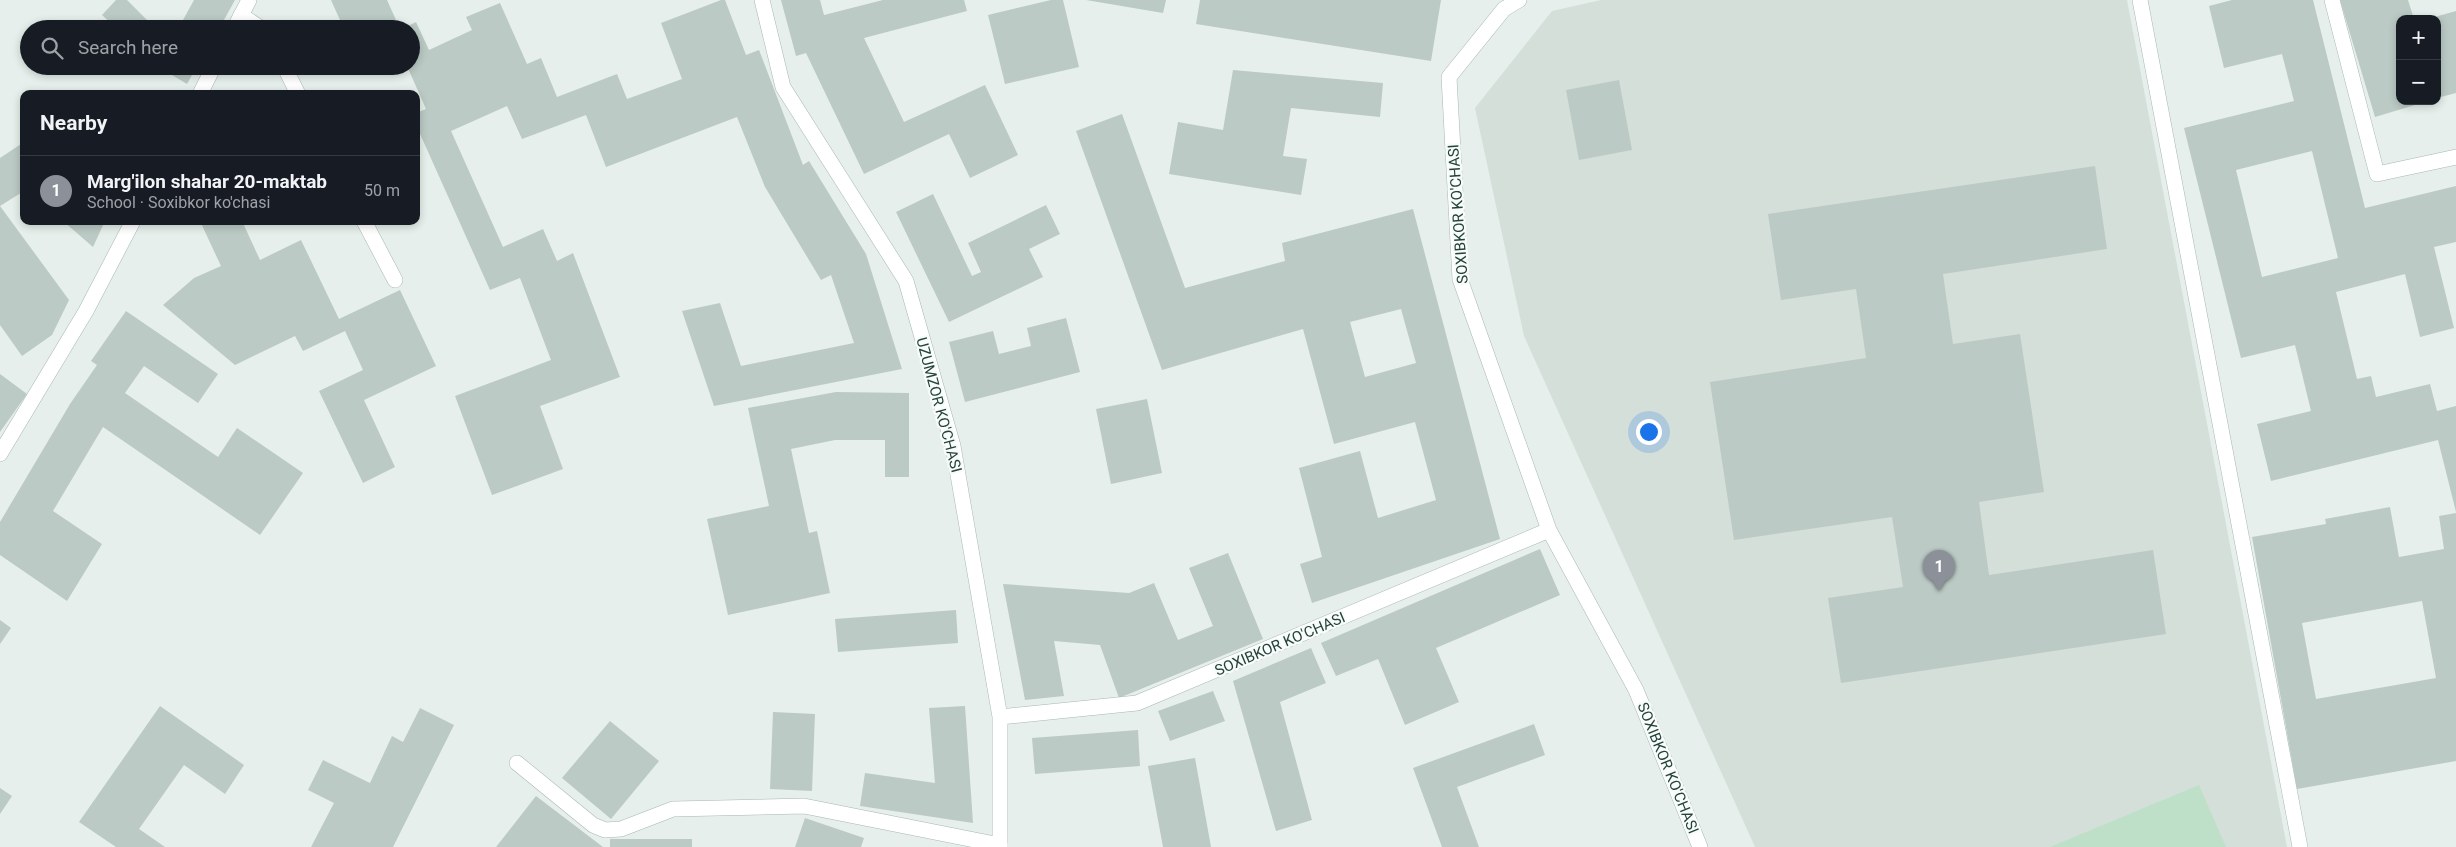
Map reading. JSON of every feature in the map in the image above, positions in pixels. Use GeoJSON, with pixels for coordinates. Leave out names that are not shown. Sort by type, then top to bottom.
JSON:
{"type":"FeatureCollection","features":[{"type":"Feature","properties":{"kind":"street"},"geometry":{"type":"LineString","coordinates":[[238,20],[249,0]]}},
{"type":"Feature","properties":{"kind":"street","name":"UZUMZOR KO'CHASI"},"geometry":{"type":"LineString","coordinates":[[762,0],[783,87],[906,281],[952,446],[1000,717],[1000,846]]}},
{"type":"Feature","properties":{"kind":"street","name":"SOXIBKOR KO'CHASI"},"geometry":{"type":"LineString","coordinates":[[1518,0],[1504,9],[1449,77],[1460,279],[1549,530],[1636,690],[1700,847]]}},
{"type":"Feature","properties":{"kind":"street"},"geometry":{"type":"LineString","coordinates":[[2140,0],[2300,847]]}},
{"type":"Feature","properties":{"kind":"street"},"geometry":{"type":"LineString","coordinates":[[2332,0],[2377,174],[2456,157]]}},
{"type":"Feature","properties":{"kind":"street"},"geometry":{"type":"LineString","coordinates":[[202,90],[210,75]]}},
{"type":"Feature","properties":{"kind":"street"},"geometry":{"type":"LineString","coordinates":[[288,75],[296,90]]}},
{"type":"Feature","properties":{"kind":"street"},"geometry":{"type":"LineString","coordinates":[[0,454],[86,311],[131,225]]}},
{"type":"Feature","properties":{"kind":"street"},"geometry":{"type":"LineString","coordinates":[[366,225],[395,280]]}},
{"type":"Feature","properties":{"kind":"street","name":"SOXIBKOR KO'CHASI"},"geometry":{"type":"LineString","coordinates":[[1000,717],[1137,703],[1549,530]]}},
{"type":"Feature","properties":{"kind":"street"},"geometry":{"type":"LineString","coordinates":[[517,763],[593,825],[605,830],[621,829],[673,809],[804,806],[1000,846]]}},
{"type":"Feature","properties":{"kind":"shaded area"},"geometry":{"type":"Polygon","coordinates":[[[1601,0],[2127,0],[2287,847],[1755,847],[1524,336],[1475,108],[1552,11],[1601,0]]]}},
{"type":"Feature","properties":{"kind":"green space"},"geometry":{"type":"Polygon","coordinates":[[[2199,785],[2226,847],[2050,847],[2199,785]]]}},
{"type":"Feature","properties":{"kind":"building"},"geometry":{"type":"Polygon","coordinates":[[[116,0],[127,0],[147,20],[107,20],[102,15],[116,0]]]}},
{"type":"Feature","properties":{"kind":"building"},"geometry":{"type":"Polygon","coordinates":[[[194,0],[235,0],[224,20],[183,20],[194,0]]]}},
{"type":"Feature","properties":{"kind":"building"},"geometry":{"type":"Polygon","coordinates":[[[331,0],[387,0],[396,20],[340,20],[331,0]]]}},
{"type":"Feature","properties":{"kind":"building"},"geometry":{"type":"Polygon","coordinates":[[[725,0],[746,55],[759,50],[803,165],[809,161],[866,254],[902,369],[714,406],[682,311],[720,303],[741,366],[854,343],[831,275],[821,280],[765,187],[737,117],[606,167],[586,115],[522,139],[507,106],[451,131],[503,247],[543,229],[557,261],[573,253],[620,377],[540,406],[563,469],[492,495],[455,396],[551,360],[520,278],[490,290],[420,134],[420,111],[426,109],[420,95],[420,90],[418,90],[411,75],[420,75],[420,31],[429,50],[472,30],[466,17],[500,3],[527,64],[541,58],[557,97],[617,74],[627,99],[682,79],[661,23],[725,0]]]}},
{"type":"Feature","properties":{"kind":"building"},"geometry":{"type":"Polygon","coordinates":[[[781,0],[820,0],[824,15],[883,0],[964,0],[967,11],[864,38],[904,122],[985,85],[1018,155],[970,178],[949,134],[864,174],[806,53],[796,56],[781,0]]]}},
{"type":"Feature","properties":{"kind":"building"},"geometry":{"type":"Polygon","coordinates":[[[1051,0],[1063,0],[1079,67],[1005,84],[988,15],[1051,0]]]}},
{"type":"Feature","properties":{"kind":"building"},"geometry":{"type":"Polygon","coordinates":[[[1086,0],[1166,0],[1163,13],[1086,0]]]}},
{"type":"Feature","properties":{"kind":"building"},"geometry":{"type":"Polygon","coordinates":[[[1200,0],[1441,0],[1431,61],[1196,24],[1200,0]]]}},
{"type":"Feature","properties":{"kind":"building"},"geometry":{"type":"Polygon","coordinates":[[[2232,0],[2313,0],[2365,208],[2456,186],[2456,242],[2434,247],[2454,328],[2420,337],[2405,274],[2336,292],[2357,379],[2371,376],[2376,397],[2430,384],[2437,411],[2456,406],[2456,512],[2438,440],[2271,481],[2257,424],[2311,411],[2295,345],[2241,358],[2184,128],[2294,101],[2282,54],[2224,68],[2209,6],[2232,0]],[[2312,151],[2236,170],[2262,277],[2338,258],[2312,151]]]}},
{"type":"Feature","properties":{"kind":"building"},"geometry":{"type":"Polygon","coordinates":[[[2340,0],[2408,0],[2413,15],[2396,15],[2396,105],[2415,105],[2375,117],[2340,0]]]}},
{"type":"Feature","properties":{"kind":"building"},"geometry":{"type":"Polygon","coordinates":[[[2456,11],[2456,93],[2441,97],[2441,60],[2441,15],[2456,11]]]}},
{"type":"Feature","properties":{"kind":"building"},"geometry":{"type":"Polygon","coordinates":[[[1233,70],[1383,83],[1380,117],[1291,108],[1283,156],[1307,159],[1301,195],[1169,174],[1178,122],[1223,130],[1233,70]]]}},
{"type":"Feature","properties":{"kind":"building"},"geometry":{"type":"Polygon","coordinates":[[[172,75],[192,75],[187,84],[172,75]]]}},
{"type":"Feature","properties":{"kind":"building"},"geometry":{"type":"Polygon","coordinates":[[[1619,80],[1632,150],[1579,160],[1566,90],[1619,80]]]}},
{"type":"Feature","properties":{"kind":"building"},"geometry":{"type":"Polygon","coordinates":[[[1122,114],[1185,288],[1285,261],[1282,243],[1413,209],[1500,539],[1312,603],[1300,564],[1322,557],[1299,468],[1360,451],[1378,518],[1436,500],[1415,422],[1334,444],[1303,329],[1162,370],[1076,131],[1122,114]],[[1401,309],[1350,322],[1365,377],[1416,363],[1401,309]]]}},
{"type":"Feature","properties":{"kind":"building"},"geometry":{"type":"Polygon","coordinates":[[[20,145],[20,194],[0,206],[0,158],[20,145]]]}},
{"type":"Feature","properties":{"kind":"building"},"geometry":{"type":"Polygon","coordinates":[[[2095,166],[2107,249],[1943,274],[1953,344],[2020,334],[2044,492],[1979,502],[1989,575],[2153,550],[2166,634],[1841,683],[1828,598],[1903,587],[1892,517],[1734,540],[1710,382],[1866,358],[1856,289],[1781,300],[1768,214],[2095,166]]]}},
{"type":"Feature","properties":{"kind":"building"},"geometry":{"type":"Polygon","coordinates":[[[933,194],[972,276],[981,272],[968,243],[1046,205],[1060,234],[1029,249],[1043,277],[949,322],[896,212],[933,194]]]}},
{"type":"Feature","properties":{"kind":"building"},"geometry":{"type":"Polygon","coordinates":[[[0,206],[69,300],[52,335],[22,356],[0,325],[0,206]]]}},
{"type":"Feature","properties":{"kind":"building"},"geometry":{"type":"Polygon","coordinates":[[[68,225],[103,225],[93,247],[68,225]]]}},
{"type":"Feature","properties":{"kind":"building"},"geometry":{"type":"Polygon","coordinates":[[[202,225],[244,225],[260,260],[301,240],[339,319],[400,290],[436,366],[364,400],[395,467],[363,483],[319,391],[363,370],[345,331],[303,351],[295,336],[235,365],[163,305],[194,278],[221,266],[202,225]]]}},
{"type":"Feature","properties":{"kind":"building"},"geometry":{"type":"Polygon","coordinates":[[[126,311],[218,374],[198,403],[144,366],[125,393],[218,457],[237,428],[303,473],[260,535],[103,427],[53,511],[102,544],[67,601],[0,555],[0,522],[70,404],[97,365],[91,361],[126,311]]]}},
{"type":"Feature","properties":{"kind":"building"},"geometry":{"type":"Polygon","coordinates":[[[1066,318],[1080,372],[965,402],[949,342],[993,331],[999,354],[1031,346],[1027,328],[1066,318]]]}},
{"type":"Feature","properties":{"kind":"building"},"geometry":{"type":"Polygon","coordinates":[[[0,374],[27,394],[0,432],[0,374]]]}},
{"type":"Feature","properties":{"kind":"building"},"geometry":{"type":"Polygon","coordinates":[[[836,392],[909,393],[909,477],[885,477],[885,440],[835,440],[791,449],[809,533],[817,531],[830,593],[728,615],[707,519],[769,506],[748,408],[836,392]]]}},
{"type":"Feature","properties":{"kind":"building"},"geometry":{"type":"Polygon","coordinates":[[[1147,399],[1162,473],[1111,484],[1096,409],[1147,399]]]}},
{"type":"Feature","properties":{"kind":"building"},"geometry":{"type":"Polygon","coordinates":[[[2390,507],[2399,557],[2444,549],[2439,516],[2456,513],[2456,761],[2297,789],[2252,537],[2326,524],[2325,519],[2390,507]],[[2422,601],[2302,623],[2316,699],[2436,678],[2422,601]]]}},
{"type":"Feature","properties":{"kind":"building"},"geometry":{"type":"Polygon","coordinates":[[[1540,549],[1560,595],[1436,648],[1459,702],[1405,725],[1378,659],[1336,676],[1321,643],[1540,549]]]}},
{"type":"Feature","properties":{"kind":"building"},"geometry":{"type":"Polygon","coordinates":[[[1228,553],[1263,639],[1119,698],[1100,645],[1054,641],[1064,696],[1025,700],[1003,584],[1129,593],[1154,583],[1178,640],[1213,626],[1189,568],[1228,553]]]}},
{"type":"Feature","properties":{"kind":"building"},"geometry":{"type":"Polygon","coordinates":[[[956,610],[958,643],[838,652],[835,619],[956,610]]]}},
{"type":"Feature","properties":{"kind":"building"},"geometry":{"type":"Polygon","coordinates":[[[0,620],[11,628],[0,644],[0,620]]]}},
{"type":"Feature","properties":{"kind":"building"},"geometry":{"type":"Polygon","coordinates":[[[1311,648],[1326,683],[1280,702],[1312,820],[1276,831],[1233,681],[1311,648]]]}},
{"type":"Feature","properties":{"kind":"building"},"geometry":{"type":"Polygon","coordinates":[[[1213,691],[1225,721],[1170,741],[1158,711],[1213,691]]]}},
{"type":"Feature","properties":{"kind":"building"},"geometry":{"type":"Polygon","coordinates":[[[160,706],[244,765],[225,794],[184,765],[139,829],[165,847],[116,847],[79,822],[160,706]]]}},
{"type":"Feature","properties":{"kind":"building"},"geometry":{"type":"Polygon","coordinates":[[[965,706],[973,823],[860,806],[865,773],[935,783],[929,708],[965,706]]]}},
{"type":"Feature","properties":{"kind":"building"},"geometry":{"type":"Polygon","coordinates":[[[420,708],[454,725],[393,847],[311,847],[334,803],[308,790],[323,760],[370,783],[392,736],[403,742],[420,708]]]}},
{"type":"Feature","properties":{"kind":"building"},"geometry":{"type":"Polygon","coordinates":[[[773,712],[815,714],[812,791],[770,789],[773,712]]]}},
{"type":"Feature","properties":{"kind":"building"},"geometry":{"type":"Polygon","coordinates":[[[610,721],[659,761],[611,819],[562,778],[610,721]]]}},
{"type":"Feature","properties":{"kind":"building"},"geometry":{"type":"Polygon","coordinates":[[[1534,724],[1545,755],[1457,787],[1479,847],[1442,847],[1413,768],[1534,724]]]}},
{"type":"Feature","properties":{"kind":"building"},"geometry":{"type":"Polygon","coordinates":[[[1138,730],[1140,766],[1035,774],[1032,738],[1138,730]]]}},
{"type":"Feature","properties":{"kind":"building"},"geometry":{"type":"Polygon","coordinates":[[[1195,758],[1211,847],[1163,847],[1148,766],[1195,758]]]}},
{"type":"Feature","properties":{"kind":"building"},"geometry":{"type":"Polygon","coordinates":[[[0,788],[12,796],[0,814],[0,788]]]}},
{"type":"Feature","properties":{"kind":"building"},"geometry":{"type":"Polygon","coordinates":[[[536,796],[603,847],[496,847],[536,796]]]}},
{"type":"Feature","properties":{"kind":"building"},"geometry":{"type":"Polygon","coordinates":[[[805,818],[864,838],[861,847],[795,847],[805,818]]]}},
{"type":"Feature","properties":{"kind":"building"},"geometry":{"type":"Polygon","coordinates":[[[610,839],[692,839],[692,847],[610,847],[610,839]]]}},
{"type":"Feature","properties":{"kind":"place","name":"Marg'ilon shahar 20-maktab"},"geometry":{"type":"Point","coordinates":[1939,591]}}]}
